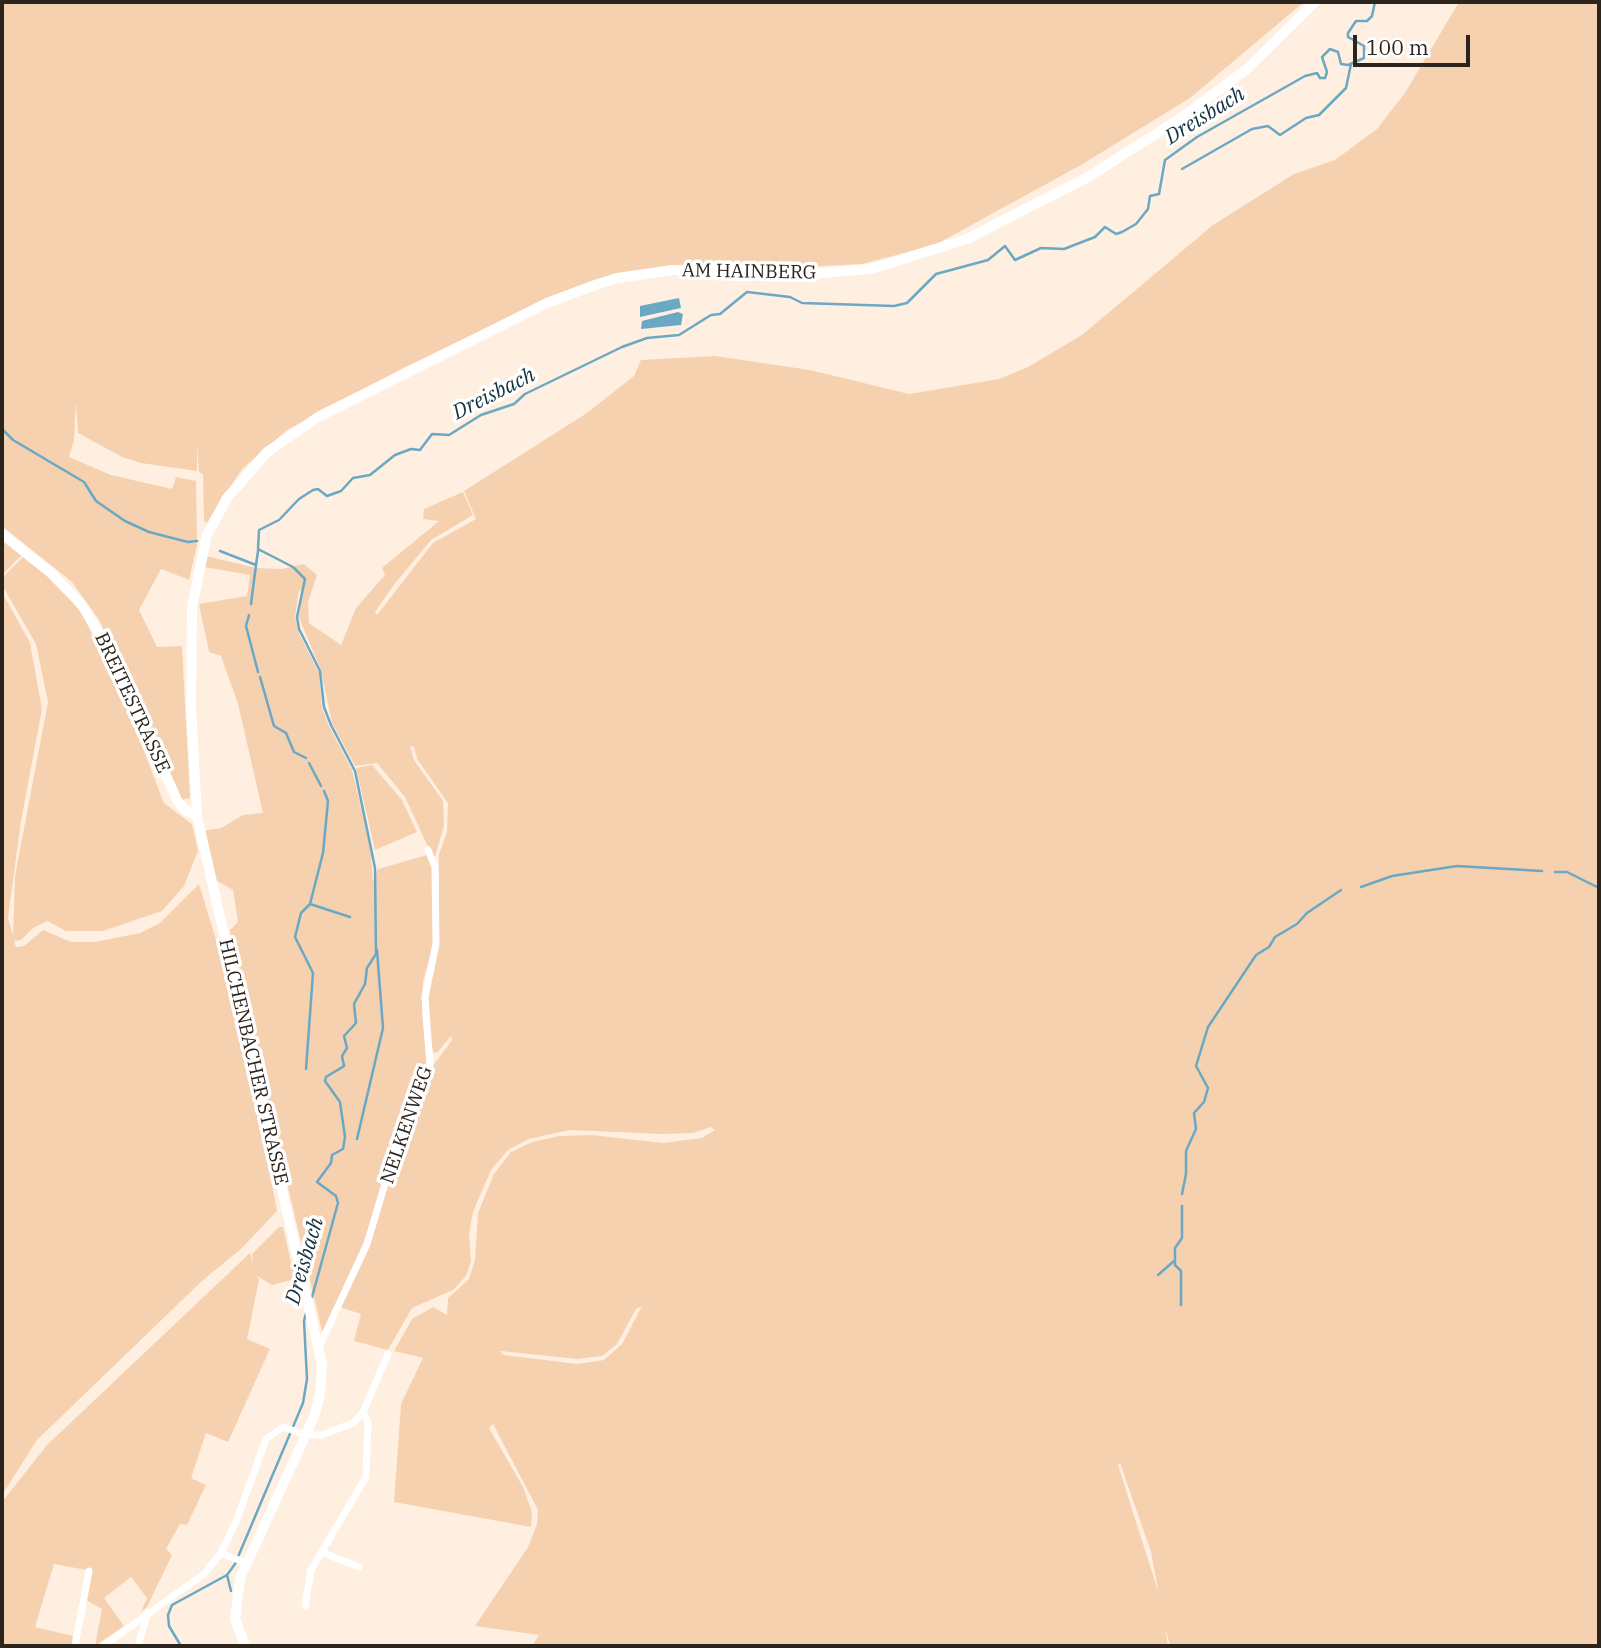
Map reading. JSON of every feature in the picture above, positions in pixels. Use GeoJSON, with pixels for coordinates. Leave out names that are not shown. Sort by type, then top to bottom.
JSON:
{"type":"FeatureCollection","features":[{"type":"Feature","properties":{"kind":"main road","name":"AM HAINBERG"},"geometry":{"type":"LineString","coordinates":[[247,471],[267,452],[318,417],[547,303],[595,285],[617,278],[674,270],[809,274],[871,269],[967,239],[1088,177],[1181,118],[1247,69],[1315,2]]}},
{"type":"Feature","properties":{"kind":"main road","name":"HILCHENBACHER STRASSE"},"geometry":{"type":"LineString","coordinates":[[245,1646],[235,1619],[236,1593],[244,1562],[297,1431],[320,1395],[322,1365],[313,1313],[214,902],[197,816],[191,696],[194,583],[211,523],[247,471]]}},
{"type":"Feature","properties":{"kind":"main road","name":"BREITESTRASSE"},"geometry":{"type":"LineString","coordinates":[[2,534],[50,572],[82,605],[113,657],[177,800],[185,810],[197,816]]}},
{"type":"Feature","properties":{"kind":"street","name":"NELKENWEG"},"geometry":{"type":"LineString","coordinates":[[319,1347],[367,1244],[404,1120],[430,1066],[425,997],[436,944],[435,867],[428,850]]}},
{"type":"Feature","properties":{"kind":"street"},"geometry":{"type":"LineString","coordinates":[[103,1646],[204,1574],[221,1553],[236,1522],[266,1439],[278,1429],[322,1435],[354,1423],[363,1412],[388,1354]]}},
{"type":"Feature","properties":{"kind":"street"},"geometry":{"type":"LineString","coordinates":[[305,1606],[311,1570],[366,1477],[368,1423],[363,1412]]}},
{"type":"Feature","properties":{"kind":"street"},"geometry":{"type":"LineString","coordinates":[[321,1552],[359,1567]]}},
{"type":"Feature","properties":{"kind":"street"},"geometry":{"type":"LineString","coordinates":[[221,1553],[244,1562]]}},
{"type":"Feature","properties":{"kind":"street"},"geometry":{"type":"LineString","coordinates":[[75,1646],[89,1571]]}},
{"type":"Feature","properties":{"kind":"street"},"geometry":{"type":"LineString","coordinates":[[138,1646],[148,1612]]}},
{"type":"Feature","properties":{"kind":"shaded area"},"geometry":{"type":"Polygon","coordinates":[[[2,2],[1304,2],[1190,98],[1081,165],[935,245],[862,264],[781,268],[672,265],[614,274],[548,299],[403,368],[287,430],[242,469],[207,523],[204,521],[203,474],[199,472],[197,445],[197,471],[141,463],[122,457],[78,433],[76,402],[74,440],[69,457],[111,475],[172,489],[176,477],[196,481],[197,545],[189,580],[161,569],[139,610],[157,647],[182,646],[190,798],[182,800],[99,620],[72,582],[2,526],[2,2]]]}},
{"type":"Feature","properties":{"kind":"shaded area"},"geometry":{"type":"Polygon","coordinates":[[[1459,2],[1599,2],[1599,1646],[1170,1646],[1165,1627],[1168,1646],[532,1646],[539,1635],[475,1626],[528,1547],[537,1524],[538,1510],[493,1424],[489,1428],[523,1487],[532,1512],[531,1527],[394,1502],[401,1404],[423,1358],[394,1351],[412,1319],[433,1307],[447,1315],[448,1298],[469,1279],[475,1260],[478,1213],[494,1174],[511,1152],[532,1142],[559,1136],[592,1135],[663,1143],[702,1138],[715,1130],[711,1127],[693,1133],[662,1134],[570,1130],[529,1139],[508,1150],[491,1170],[473,1212],[469,1235],[471,1261],[466,1276],[453,1290],[412,1308],[388,1350],[354,1341],[361,1314],[340,1307],[369,1246],[407,1122],[423,1094],[432,1067],[452,1040],[451,1036],[437,1053],[433,1052],[427,1020],[429,981],[438,944],[439,854],[447,832],[448,803],[417,759],[414,747],[410,746],[414,760],[443,801],[444,826],[434,860],[405,797],[377,763],[355,766],[332,723],[321,670],[299,618],[299,590],[295,617],[299,634],[319,673],[322,708],[329,726],[352,770],[370,846],[373,882],[378,869],[427,855],[433,870],[434,943],[423,981],[422,1012],[427,1067],[404,1119],[364,1242],[326,1331],[322,1331],[259,1065],[250,1068],[277,1211],[241,1249],[203,1280],[37,1440],[2,1495],[2,592],[30,643],[42,709],[21,821],[8,918],[13,936],[15,876],[48,702],[36,644],[2,585],[2,578],[23,557],[61,587],[82,614],[119,686],[164,803],[192,824],[198,851],[184,886],[162,911],[103,931],[66,931],[47,921],[33,928],[21,940],[14,941],[16,947],[24,946],[43,930],[71,942],[95,942],[140,933],[160,923],[199,884],[228,979],[236,975],[230,930],[238,922],[233,890],[212,878],[203,831],[221,828],[243,815],[263,813],[238,704],[221,656],[209,652],[199,604],[247,596],[250,575],[204,567],[206,556],[256,568],[282,569],[304,564],[317,575],[308,602],[309,623],[341,645],[356,608],[385,575],[382,568],[439,521],[423,519],[424,509],[463,492],[473,515],[431,540],[393,586],[375,612],[377,615],[433,543],[476,519],[464,491],[587,413],[634,376],[641,360],[715,356],[810,370],[909,394],[999,379],[1028,367],[1082,335],[1213,225],[1294,174],[1335,160],[1377,129],[1405,93],[1459,2]],[[642,1306],[636,1309],[617,1344],[602,1356],[577,1359],[500,1351],[504,1355],[577,1364],[604,1360],[622,1344],[642,1306]],[[1120,1463],[1118,1465],[1159,1594],[1151,1552],[1120,1463]]]}},
{"type":"Feature","properties":{"kind":"shaded area"},"geometry":{"type":"Polygon","coordinates":[[[2,537],[22,555],[2,575],[2,537]]]}},
{"type":"Feature","properties":{"kind":"shaded area"},"geometry":{"type":"Polygon","coordinates":[[[372,765],[402,800],[417,832],[375,850],[356,768],[372,765]]]}},
{"type":"Feature","properties":{"kind":"shaded area"},"geometry":{"type":"Polygon","coordinates":[[[279,1227],[283,1227],[295,1279],[272,1285],[257,1276],[259,1280],[247,1339],[270,1349],[228,1442],[206,1433],[191,1478],[206,1485],[187,1525],[180,1524],[166,1549],[172,1555],[147,1607],[141,1612],[147,1598],[131,1577],[104,1598],[124,1626],[95,1646],[102,1609],[84,1599],[92,1571],[54,1564],[35,1627],[73,1636],[72,1646],[2,1646],[2,1502],[47,1445],[250,1253],[253,1264],[252,1254],[279,1227]]]}},
{"type":"Feature","properties":{"kind":"water"},"geometry":{"type":"Polygon","coordinates":[[[679,298],[681,308],[640,317],[640,306],[679,298]]]}},
{"type":"Feature","properties":{"kind":"water"},"geometry":{"type":"Polygon","coordinates":[[[678,312],[683,314],[681,325],[641,329],[642,321],[678,312]]]}},
{"type":"Feature","properties":{"kind":"waterway","name":"Dreisbach"},"geometry":{"type":"LineString","coordinates":[[312,1297],[338,1203],[336,1196],[317,1182],[331,1163],[332,1155],[343,1149],[345,1137],[340,1102],[325,1081],[326,1077],[344,1066],[342,1056],[347,1048],[344,1036],[356,1023],[354,1004],[365,984],[367,968],[376,954],[375,868],[355,771],[331,725],[324,707],[320,671],[299,629],[297,617],[305,579],[293,567],[258,549],[259,530],[279,520],[299,499],[313,490],[318,489],[327,496],[341,491],[353,478],[370,475],[395,455],[411,449],[420,450],[432,434],[449,435],[481,415],[514,404],[525,394],[622,347],[647,338],[679,335],[711,315],[720,314],[747,292],[790,297],[802,303],[894,306],[907,303],[936,274],[988,260],[1005,246],[1015,260],[1041,248],[1064,249],[1095,237],[1105,227],[1116,234],[1122,232],[1136,224],[1148,209],[1150,196],[1159,194],[1165,160],[1197,137],[1305,76],[1317,73],[1320,78],[1325,78],[1327,72],[1322,57],[1330,49],[1338,52],[1341,64],[1348,65],[1364,58],[1364,46],[1348,37],[1348,33],[1356,21],[1367,21],[1372,16],[1375,2]]}},
{"type":"Feature","properties":{"kind":"waterway"},"geometry":{"type":"LineString","coordinates":[[1182,169],[1252,129],[1268,126],[1280,135],[1306,118],[1319,115],[1346,88],[1351,64]]}},
{"type":"Feature","properties":{"kind":"waterway"},"geometry":{"type":"LineString","coordinates":[[2,429],[13,440],[84,482],[96,501],[125,521],[149,532],[188,542],[197,541]]}},
{"type":"Feature","properties":{"kind":"waterway"},"geometry":{"type":"LineString","coordinates":[[220,551],[256,565],[258,551]]}},
{"type":"Feature","properties":{"kind":"waterway"},"geometry":{"type":"LineString","coordinates":[[251,604],[256,565]]}},
{"type":"Feature","properties":{"kind":"waterway"},"geometry":{"type":"LineString","coordinates":[[249,615],[246,626],[258,672]]}},
{"type":"Feature","properties":{"kind":"waterway"},"geometry":{"type":"LineString","coordinates":[[260,677],[274,726],[286,733],[294,752],[306,758]]}},
{"type":"Feature","properties":{"kind":"waterway"},"geometry":{"type":"LineString","coordinates":[[309,763],[321,786]]}},
{"type":"Feature","properties":{"kind":"waterway"},"geometry":{"type":"LineString","coordinates":[[306,1069],[313,973],[295,937],[301,913],[310,904],[323,853],[328,801],[324,791]]}},
{"type":"Feature","properties":{"kind":"waterway"},"geometry":{"type":"LineString","coordinates":[[1361,887],[1392,876],[1457,866],[1542,871]]}},
{"type":"Feature","properties":{"kind":"waterway"},"geometry":{"type":"LineString","coordinates":[[1555,872],[1567,872],[1599,888]]}},
{"type":"Feature","properties":{"kind":"waterway"},"geometry":{"type":"LineString","coordinates":[[1182,1194],[1186,1174],[1186,1151],[1196,1129],[1194,1113],[1204,1102],[1208,1088],[1196,1066],[1208,1027],[1256,955],[1269,947],[1275,937],[1297,924],[1307,913],[1341,890]]}},
{"type":"Feature","properties":{"kind":"waterway"},"geometry":{"type":"LineString","coordinates":[[310,904],[350,917]]}},
{"type":"Feature","properties":{"kind":"waterway"},"geometry":{"type":"LineString","coordinates":[[357,1139],[383,1028],[377,950]]}},
{"type":"Feature","properties":{"kind":"waterway"},"geometry":{"type":"LineString","coordinates":[[1181,1305],[1181,1271],[1175,1265],[1175,1248],[1182,1238],[1182,1206]]}},
{"type":"Feature","properties":{"kind":"waterway"},"geometry":{"type":"LineString","coordinates":[[1158,1275],[1174,1261]]}},
{"type":"Feature","properties":{"kind":"waterway","name":"Dreisbach"},"geometry":{"type":"LineString","coordinates":[[181,1646],[169,1626],[168,1615],[172,1605],[227,1575],[235,1564],[303,1403],[307,1379],[304,1321],[306,1313]]}},
{"type":"Feature","properties":{"kind":"waterway"},"geometry":{"type":"LineString","coordinates":[[227,1575],[231,1591]]}}]}
